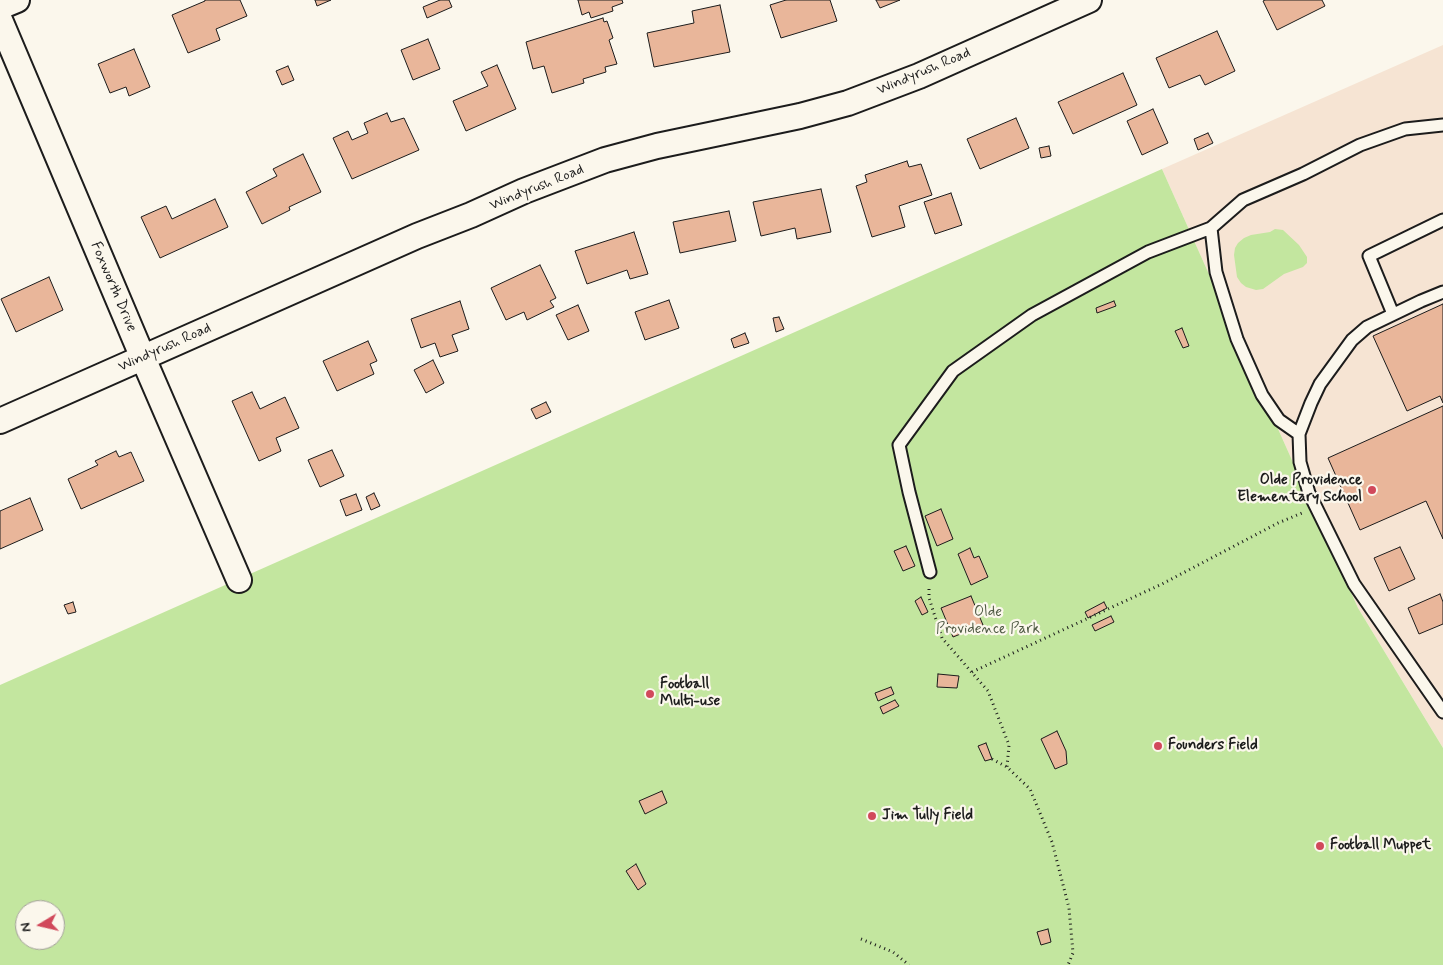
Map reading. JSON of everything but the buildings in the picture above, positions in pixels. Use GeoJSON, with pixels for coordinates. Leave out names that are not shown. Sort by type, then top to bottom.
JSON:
{"type":"FeatureCollection","features":[{"type":"Feature","properties":{"kind":"street"},"geometry":{"type":"LineString","coordinates":[[0,7],[17,0]]}},
{"type":"Feature","properties":{"kind":"street","name":"Windyrush Road"},"geometry":{"type":"LineString","coordinates":[[0,421],[524,190],[605,160],[657,146],[800,116],[848,102],[919,76],[1089,0]]}},
{"type":"Feature","properties":{"kind":"street","name":"Foxworth Drive"},"geometry":{"type":"LineString","coordinates":[[0,20],[239,580]]}},
{"type":"Feature","properties":{"kind":"lane"},"geometry":{"type":"LineString","coordinates":[[930,572],[899,445],[953,371],[1032,315],[1148,252],[1211,228],[1243,200],[1303,174],[1360,145],[1405,130],[1443,125]]}},
{"type":"Feature","properties":{"kind":"lane"},"geometry":{"type":"LineString","coordinates":[[1393,314],[1369,256],[1443,220]]}},
{"type":"Feature","properties":{"kind":"lane"},"geometry":{"type":"LineString","coordinates":[[1211,228],[1216,272],[1237,339],[1262,395],[1279,420],[1299,434]]}},
{"type":"Feature","properties":{"kind":"lane"},"geometry":{"type":"LineString","coordinates":[[1443,292],[1367,327],[1352,340],[1320,384],[1299,434],[1300,462],[1309,493],[1354,584],[1443,712]]}},
{"type":"Feature","properties":{"kind":"path"},"geometry":{"type":"LineString","coordinates":[[972,672],[1162,584],[1278,523],[1316,507]]}},
{"type":"Feature","properties":{"kind":"path"},"geometry":{"type":"LineString","coordinates":[[930,572],[929,598],[942,638],[988,691],[1008,745],[1006,767]]}},
{"type":"Feature","properties":{"kind":"path"},"geometry":{"type":"LineString","coordinates":[[992,759],[1006,767],[1030,789],[1052,842],[1069,908],[1073,953],[1068,965]]}},
{"type":"Feature","properties":{"kind":"path"},"geometry":{"type":"LineString","coordinates":[[861,939],[893,952],[909,965]]}},
{"type":"Feature","properties":{"kind":"shaded area","name":"Olde Providence Elementary School"},"geometry":{"type":"Polygon","coordinates":[[[1443,45],[1443,748],[1358,608],[1162,169],[1443,45]]]}},
{"type":"Feature","properties":{"kind":"green space","name":"Olde Providence Park"},"geometry":{"type":"Polygon","coordinates":[[[1162,169],[1358,608],[1443,748],[1443,965],[0,965],[0,685],[1162,169]]]}},
{"type":"Feature","properties":{"kind":"green space"},"geometry":{"type":"Polygon","coordinates":[[[1275,229],[1283,230],[1299,245],[1307,257],[1307,263],[1303,267],[1284,274],[1263,289],[1256,290],[1246,287],[1237,277],[1235,248],[1244,238],[1275,229]]]}},
{"type":"Feature","properties":{"kind":"place","name":"Olde Providence Elementary School"},"geometry":{"type":"Point","coordinates":[1372,490]}},
{"type":"Feature","properties":{"kind":"place","name":"Football Multi-use"},"geometry":{"type":"Point","coordinates":[650,694]}},
{"type":"Feature","properties":{"kind":"place","name":"Founders Field"},"geometry":{"type":"Point","coordinates":[1158,746]}},
{"type":"Feature","properties":{"kind":"place","name":"Jim Tully Field"},"geometry":{"type":"Point","coordinates":[872,816]}},
{"type":"Feature","properties":{"kind":"place","name":"Football Muppet"},"geometry":{"type":"Point","coordinates":[1320,846]}}]}
